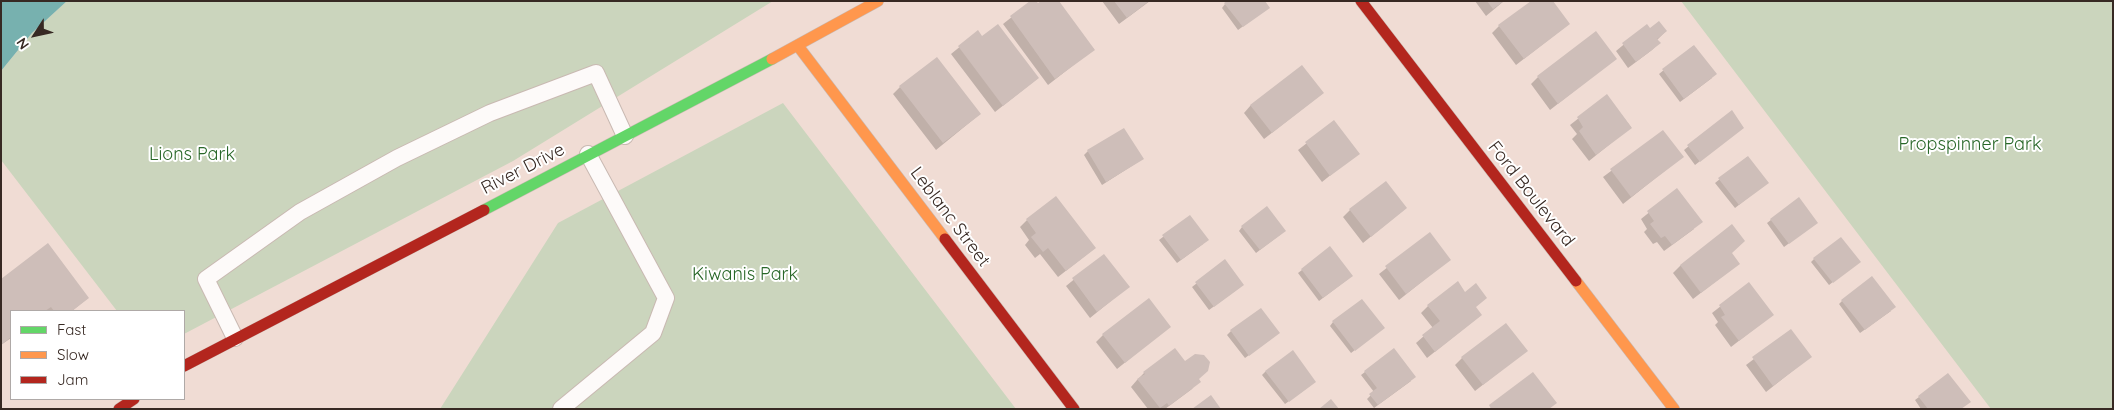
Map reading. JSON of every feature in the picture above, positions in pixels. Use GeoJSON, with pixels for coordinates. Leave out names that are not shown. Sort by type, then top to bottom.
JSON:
{"type":"FeatureCollection","features":[{"type":"Feature","properties":{"kind":"street","name":"River Drive"},"geometry":{"type":"LineString","coordinates":[[185,365],[798,46],[878,1]]}},
{"type":"Feature","properties":{"kind":"street","name":"Ford Boulevard"},"geometry":{"type":"LineString","coordinates":[[1361,1],[1674,409]]}},
{"type":"Feature","properties":{"kind":"street","name":"Leblanc Street"},"geometry":{"type":"LineString","coordinates":[[798,46],[1074,409]]}},
{"type":"Feature","properties":{"kind":"street"},"geometry":{"type":"LineString","coordinates":[[118,409],[132,400]]}},
{"type":"Feature","properties":{"kind":"lane"},"geometry":{"type":"LineString","coordinates":[[235,338],[206,279],[300,212],[397,158],[490,113],[596,73],[625,136]]}},
{"type":"Feature","properties":{"kind":"lane"},"geometry":{"type":"LineString","coordinates":[[561,409],[653,333],[666,298],[588,154]]}},
{"type":"Feature","properties":{"kind":"green space","name":"Lions Park"},"geometry":{"type":"Polygon","coordinates":[[[67,1],[773,1],[513,161],[185,333],[185,310],[116,310],[1,160],[1,71],[32,33],[67,1]]]}},
{"type":"Feature","properties":{"kind":"green space","name":"Propspinner Park"},"geometry":{"type":"Polygon","coordinates":[[[1681,1],[2113,1],[2113,409],[1991,409],[1681,1]]]}},
{"type":"Feature","properties":{"kind":"green space","name":"Kiwanis Park"},"geometry":{"type":"Polygon","coordinates":[[[783,103],[1016,409],[440,409],[558,223],[783,103]]]}},
{"type":"Feature","properties":{"kind":"water"},"geometry":{"type":"Polygon","coordinates":[[[1,1],[67,1],[32,33],[1,71],[1,1]]]}},
{"type":"Feature","properties":{"kind":"building"},"geometry":{"type":"Polygon","coordinates":[[[1030,1],[1038,3],[1041,1],[1059,1],[1095,50],[1055,79],[1010,16],[1030,1]]]}},
{"type":"Feature","properties":{"kind":"building"},"geometry":{"type":"Polygon","coordinates":[[[1114,1],[1149,1],[1127,18],[1114,1]]]}},
{"type":"Feature","properties":{"kind":"building"},"geometry":{"type":"Polygon","coordinates":[[[1227,1],[1265,1],[1270,8],[1243,27],[1224,3],[1227,1]]]}},
{"type":"Feature","properties":{"kind":"building"},"geometry":{"type":"Polygon","coordinates":[[[1487,1],[1504,1],[1493,9],[1487,1]]]}},
{"type":"Feature","properties":{"kind":"building"},"geometry":{"type":"Polygon","coordinates":[[[1531,1],[1553,1],[1570,24],[1524,59],[1498,25],[1531,1]]]}},
{"type":"Feature","properties":{"kind":"building"},"geometry":{"type":"Polygon","coordinates":[[[1659,21],[1667,31],[1657,39],[1661,43],[1636,62],[1622,43],[1647,24],[1650,28],[1659,21]]]}},
{"type":"Feature","properties":{"kind":"building"},"geometry":{"type":"Polygon","coordinates":[[[998,24],[1039,78],[1003,106],[958,46],[978,30],[982,36],[998,24]]]}},
{"type":"Feature","properties":{"kind":"building"},"geometry":{"type":"Polygon","coordinates":[[[1596,31],[1617,59],[1558,104],[1537,76],[1596,31]]]}},
{"type":"Feature","properties":{"kind":"building"},"geometry":{"type":"Polygon","coordinates":[[[1694,45],[1717,74],[1684,99],[1662,69],[1694,45]]]}},
{"type":"Feature","properties":{"kind":"building"},"geometry":{"type":"Polygon","coordinates":[[[937,57],[981,114],[943,143],[899,86],[937,57]]]}},
{"type":"Feature","properties":{"kind":"building"},"geometry":{"type":"Polygon","coordinates":[[[1302,65],[1324,93],[1272,133],[1250,105],[1302,65]]]}},
{"type":"Feature","properties":{"kind":"building"},"geometry":{"type":"Polygon","coordinates":[[[1607,94],[1632,128],[1596,155],[1579,131],[1583,127],[1577,117],[1607,94]]]}},
{"type":"Feature","properties":{"kind":"building"},"geometry":{"type":"Polygon","coordinates":[[[1732,110],[1744,128],[1700,162],[1687,145],[1732,110]]]}},
{"type":"Feature","properties":{"kind":"building"},"geometry":{"type":"Polygon","coordinates":[[[1334,120],[1360,154],[1330,176],[1305,142],[1334,120]]]}},
{"type":"Feature","properties":{"kind":"building"},"geometry":{"type":"Polygon","coordinates":[[[1124,128],[1144,159],[1106,182],[1087,150],[1124,128]]]}},
{"type":"Feature","properties":{"kind":"building"},"geometry":{"type":"Polygon","coordinates":[[[1663,130],[1684,157],[1631,197],[1610,169],[1663,130]]]}},
{"type":"Feature","properties":{"kind":"building"},"geometry":{"type":"Polygon","coordinates":[[[1748,156],[1769,183],[1739,205],[1718,178],[1748,156]]]}},
{"type":"Feature","properties":{"kind":"building"},"geometry":{"type":"Polygon","coordinates":[[[1386,181],[1407,208],[1371,237],[1349,209],[1386,181]]]}},
{"type":"Feature","properties":{"kind":"building"},"geometry":{"type":"Polygon","coordinates":[[[1677,188],[1703,222],[1672,245],[1665,236],[1661,238],[1650,224],[1654,221],[1647,211],[1677,188]]]}},
{"type":"Feature","properties":{"kind":"building"},"geometry":{"type":"Polygon","coordinates":[[[1056,196],[1096,248],[1066,271],[1048,248],[1043,252],[1031,237],[1036,233],[1026,219],[1056,196]]]}},
{"type":"Feature","properties":{"kind":"building"},"geometry":{"type":"Polygon","coordinates":[[[1799,197],[1818,223],[1789,244],[1770,219],[1799,197]]]}},
{"type":"Feature","properties":{"kind":"building"},"geometry":{"type":"Polygon","coordinates":[[[1267,206],[1286,231],[1260,250],[1241,226],[1267,206]]]}},
{"type":"Feature","properties":{"kind":"building"},"geometry":{"type":"Polygon","coordinates":[[[1190,215],[1209,240],[1181,260],[1162,235],[1190,215]]]}},
{"type":"Feature","properties":{"kind":"building"},"geometry":{"type":"Polygon","coordinates":[[[1732,224],[1745,241],[1732,253],[1740,264],[1701,293],[1680,265],[1732,224]]]}},
{"type":"Feature","properties":{"kind":"building"},"geometry":{"type":"Polygon","coordinates":[[[1430,232],[1451,260],[1406,294],[1385,266],[1430,232]]]}},
{"type":"Feature","properties":{"kind":"building"},"geometry":{"type":"Polygon","coordinates":[[[1841,237],[1861,262],[1833,283],[1813,258],[1841,237]]]}},
{"type":"Feature","properties":{"kind":"building"},"geometry":{"type":"Polygon","coordinates":[[[48,243],[89,298],[73,310],[53,310],[51,307],[46,310],[10,310],[10,338],[1,345],[1,279],[48,243]]]}},
{"type":"Feature","properties":{"kind":"building"},"geometry":{"type":"Polygon","coordinates":[[[1330,246],[1353,276],[1323,298],[1301,269],[1330,246]]]}},
{"type":"Feature","properties":{"kind":"building"},"geometry":{"type":"Polygon","coordinates":[[[1104,254],[1130,287],[1097,312],[1072,278],[1104,254]]]}},
{"type":"Feature","properties":{"kind":"building"},"geometry":{"type":"Polygon","coordinates":[[[1225,259],[1244,285],[1214,307],[1195,282],[1225,259]]]}},
{"type":"Feature","properties":{"kind":"building"},"geometry":{"type":"Polygon","coordinates":[[[1872,276],[1896,307],[1865,330],[1841,300],[1872,276]]]}},
{"type":"Feature","properties":{"kind":"building"},"geometry":{"type":"Polygon","coordinates":[[[1458,281],[1465,292],[1476,283],[1487,298],[1476,307],[1482,315],[1435,352],[1422,335],[1440,321],[1427,305],[1458,281]]]}},
{"type":"Feature","properties":{"kind":"building"},"geometry":{"type":"Polygon","coordinates":[[[1749,282],[1774,315],[1739,341],[1721,317],[1725,315],[1719,305],[1749,282]]]}},
{"type":"Feature","properties":{"kind":"building"},"geometry":{"type":"Polygon","coordinates":[[[1149,298],[1171,327],[1125,363],[1102,334],[1149,298]]]}},
{"type":"Feature","properties":{"kind":"building"},"geometry":{"type":"Polygon","coordinates":[[[1362,299],[1385,328],[1355,351],[1332,321],[1362,299]]]}},
{"type":"Feature","properties":{"kind":"building"},"geometry":{"type":"Polygon","coordinates":[[[1261,308],[1280,333],[1249,356],[1230,330],[1261,308]]]}},
{"type":"Feature","properties":{"kind":"building"},"geometry":{"type":"Polygon","coordinates":[[[1506,323],[1528,351],[1483,385],[1461,357],[1506,323]]]}},
{"type":"Feature","properties":{"kind":"building"},"geometry":{"type":"Polygon","coordinates":[[[1791,329],[1812,357],[1773,386],[1752,357],[1791,329]]]}},
{"type":"Feature","properties":{"kind":"building"},"geometry":{"type":"Polygon","coordinates":[[[1175,348],[1185,361],[1195,354],[1204,355],[1210,362],[1208,371],[1199,379],[1201,382],[1169,406],[1167,403],[1160,408],[1137,379],[1145,374],[1143,372],[1175,348]]]}},
{"type":"Feature","properties":{"kind":"building"},"geometry":{"type":"Polygon","coordinates":[[[1394,348],[1416,377],[1378,405],[1369,394],[1377,388],[1364,371],[1394,348]]]}},
{"type":"Feature","properties":{"kind":"building"},"geometry":{"type":"Polygon","coordinates":[[[1293,350],[1316,382],[1289,402],[1265,371],[1293,350]]]}},
{"type":"Feature","properties":{"kind":"building"},"geometry":{"type":"Polygon","coordinates":[[[1533,372],[1557,403],[1549,409],[1491,409],[1489,405],[1533,372]]]}},
{"type":"Feature","properties":{"kind":"building"},"geometry":{"type":"Polygon","coordinates":[[[1948,373],[1971,402],[1961,409],[1928,409],[1918,396],[1948,373]]]}},
{"type":"Feature","properties":{"kind":"building"},"geometry":{"type":"Polygon","coordinates":[[[1211,395],[1221,409],[1192,409],[1211,395]]]}},
{"type":"Feature","properties":{"kind":"building"},"geometry":{"type":"Polygon","coordinates":[[[1331,399],[1339,409],[1319,409],[1331,399]]]}},
{"type":"Feature","properties":{"kind":"traffic: fast"},"geometry":{"type":"LineString","coordinates":[[484,210],[772,59]]}},
{"type":"Feature","properties":{"kind":"traffic: slow"},"geometry":{"type":"LineString","coordinates":[[772,59],[878,1]]}},
{"type":"Feature","properties":{"kind":"traffic: slow"},"geometry":{"type":"LineString","coordinates":[[798,46],[945,239]]}},
{"type":"Feature","properties":{"kind":"traffic: slow"},"geometry":{"type":"LineString","coordinates":[[1576,281],[1674,409]]}},
{"type":"Feature","properties":{"kind":"traffic: jam"},"geometry":{"type":"LineString","coordinates":[[1361,1],[1576,281]]}},
{"type":"Feature","properties":{"kind":"traffic: jam"},"geometry":{"type":"LineString","coordinates":[[185,365],[484,210]]}},
{"type":"Feature","properties":{"kind":"traffic: jam"},"geometry":{"type":"LineString","coordinates":[[945,239],[1074,409]]}},
{"type":"Feature","properties":{"kind":"traffic: jam"},"geometry":{"type":"LineString","coordinates":[[119,409],[132,400]]}}]}
